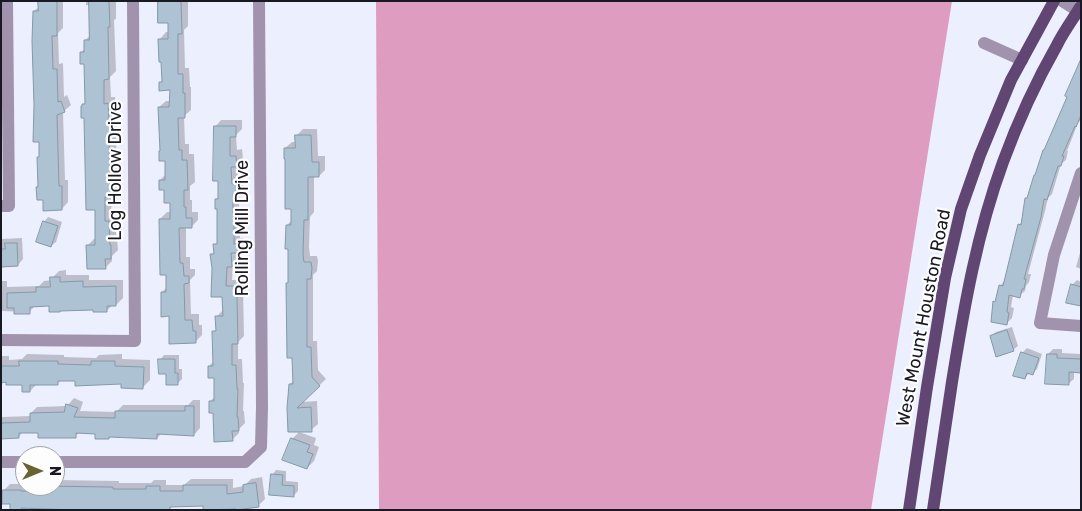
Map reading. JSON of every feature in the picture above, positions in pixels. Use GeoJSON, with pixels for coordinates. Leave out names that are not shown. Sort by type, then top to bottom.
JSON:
{"type":"FeatureCollection","features":[{"type":"Feature","properties":{"kind":"main road","name":"West Mount Houston Road"},"geometry":{"type":"LineString","coordinates":[[909,510],[926,387],[945,278],[961,209],[980,154],[1011,80],[1054,1]]}},
{"type":"Feature","properties":{"kind":"main road"},"geometry":{"type":"LineString","coordinates":[[933,510],[969,280],[990,201],[1033,90],[1057,44],[1080,10]]}},
{"type":"Feature","properties":{"kind":"street"},"geometry":{"type":"LineString","coordinates":[[5,206],[7,1]]}},
{"type":"Feature","properties":{"kind":"street","name":"Log Hollow Drive"},"geometry":{"type":"LineString","coordinates":[[1,340],[135,342],[133,1]]}},
{"type":"Feature","properties":{"kind":"street","name":"Rolling Mill Drive"},"geometry":{"type":"LineString","coordinates":[[65,462],[245,462],[261,447],[259,1]]}},
{"type":"Feature","properties":{"kind":"street"},"geometry":{"type":"LineString","coordinates":[[1062,1],[1080,10]]}},
{"type":"Feature","properties":{"kind":"street"},"geometry":{"type":"LineString","coordinates":[[984,43],[1022,60]]}},
{"type":"Feature","properties":{"kind":"street"},"geometry":{"type":"LineString","coordinates":[[1081,173],[1054,255],[1040,323],[1081,326]]}},
{"type":"Feature","properties":{"kind":"street"},"geometry":{"type":"LineString","coordinates":[[1,462],[15,462]]}},
{"type":"Feature","properties":{"kind":"shaded area"},"geometry":{"type":"Polygon","coordinates":[[[376,1],[952,1],[871,510],[379,510],[376,1]]]}},
{"type":"Feature","properties":{"kind":"building"},"geometry":{"type":"Polygon","coordinates":[[[38,1],[57,1],[57,36],[52,36],[53,69],[57,69],[58,102],[61,101],[65,112],[57,115],[59,186],[62,186],[62,210],[43,211],[43,200],[37,200],[39,142],[33,142],[32,41],[33,11],[38,11],[38,1]]]}},
{"type":"Feature","properties":{"kind":"building"},"geometry":{"type":"Polygon","coordinates":[[[89,1],[109,1],[109,79],[104,80],[104,104],[108,103],[110,141],[110,197],[105,197],[105,221],[109,221],[111,259],[105,259],[106,269],[87,269],[86,245],[95,245],[95,210],[86,210],[84,118],[81,118],[81,106],[85,104],[84,64],[80,64],[80,52],[84,52],[84,40],[89,40],[89,1]]]}},
{"type":"Feature","properties":{"kind":"building"},"geometry":{"type":"Polygon","coordinates":[[[158,1],[181,1],[182,34],[178,34],[178,74],[183,74],[185,118],[178,118],[179,150],[182,150],[182,160],[187,160],[188,190],[184,190],[184,207],[186,207],[186,218],[192,218],[192,228],[179,228],[180,263],[183,263],[184,276],[189,276],[189,283],[184,284],[185,320],[192,320],[193,331],[196,331],[196,343],[169,344],[169,316],[161,317],[161,292],[166,292],[166,275],[160,275],[159,219],[170,219],[170,203],[164,203],[164,190],[159,190],[159,180],[165,180],[165,161],[159,161],[158,107],[169,107],[170,90],[159,91],[159,82],[162,82],[158,39],[168,39],[168,23],[158,23],[158,1]]]}},
{"type":"Feature","properties":{"kind":"building"},"geometry":{"type":"Polygon","coordinates":[[[1081,59],[1081,115],[1062,156],[1064,156],[1061,166],[1058,166],[1047,200],[1044,199],[1024,279],[1026,279],[1024,289],[1022,289],[1020,298],[1009,295],[1007,325],[991,322],[993,301],[995,302],[999,285],[1003,286],[1018,224],[1021,225],[1025,198],[1027,198],[1043,150],[1067,97],[1065,96],[1081,59]]]}},
{"type":"Feature","properties":{"kind":"building"},"geometry":{"type":"Polygon","coordinates":[[[214,126],[236,126],[236,137],[230,137],[230,156],[236,156],[237,167],[231,167],[232,184],[236,184],[236,194],[233,194],[233,215],[234,244],[237,244],[238,253],[231,253],[232,267],[227,267],[226,286],[238,286],[238,344],[232,344],[232,365],[236,365],[239,431],[232,431],[233,441],[214,442],[213,413],[209,413],[209,401],[214,401],[214,378],[208,378],[208,366],[213,366],[212,331],[216,331],[215,316],[223,316],[222,297],[211,297],[212,268],[210,254],[214,254],[213,244],[217,244],[217,209],[215,209],[215,199],[218,199],[218,181],[213,181],[214,126]]]}},
{"type":"Feature","properties":{"kind":"building"},"geometry":{"type":"Polygon","coordinates":[[[295,135],[311,135],[312,162],[319,162],[319,177],[308,177],[308,220],[304,220],[303,254],[304,262],[311,262],[312,268],[311,279],[307,279],[307,347],[311,347],[312,377],[320,386],[297,408],[311,407],[312,432],[288,432],[289,384],[293,384],[292,358],[287,358],[286,283],[288,283],[288,249],[285,249],[286,225],[291,225],[291,209],[285,209],[284,148],[295,148],[295,135]]]}},
{"type":"Feature","properties":{"kind":"building"},"geometry":{"type":"Polygon","coordinates":[[[43,221],[58,226],[51,247],[36,242],[43,221]]]}},
{"type":"Feature","properties":{"kind":"building"},"geometry":{"type":"Polygon","coordinates":[[[5,243],[17,243],[18,266],[1,267],[1,249],[5,249],[5,243]]]}},
{"type":"Feature","properties":{"kind":"building"},"geometry":{"type":"Polygon","coordinates":[[[50,277],[60,277],[60,282],[83,281],[83,287],[116,286],[116,306],[107,306],[107,312],[93,312],[93,310],[49,312],[49,306],[30,307],[30,314],[14,314],[14,308],[7,308],[7,293],[36,292],[36,287],[50,287],[50,277]]]}},
{"type":"Feature","properties":{"kind":"building"},"geometry":{"type":"Polygon","coordinates":[[[1071,284],[1081,287],[1081,306],[1066,303],[1071,284]]]}},
{"type":"Feature","properties":{"kind":"building"},"geometry":{"type":"Polygon","coordinates":[[[1007,330],[1014,351],[996,357],[990,336],[1007,330]]]}},
{"type":"Feature","properties":{"kind":"building"},"geometry":{"type":"Polygon","coordinates":[[[1021,352],[1039,358],[1033,375],[1027,373],[1025,379],[1013,376],[1021,352]]]}},
{"type":"Feature","properties":{"kind":"building"},"geometry":{"type":"Polygon","coordinates":[[[1047,354],[1057,354],[1057,358],[1081,359],[1081,373],[1069,372],[1069,385],[1045,384],[1047,354]]]}},
{"type":"Feature","properties":{"kind":"building"},"geometry":{"type":"Polygon","coordinates":[[[158,359],[175,359],[175,373],[178,373],[178,385],[166,385],[166,374],[159,374],[158,359]]]}},
{"type":"Feature","properties":{"kind":"building"},"geometry":{"type":"Polygon","coordinates":[[[19,361],[58,361],[58,364],[91,365],[91,361],[115,361],[115,366],[144,367],[143,389],[121,388],[121,384],[75,386],[75,381],[58,381],[58,385],[30,385],[30,392],[22,392],[22,385],[6,385],[6,382],[1,383],[1,366],[19,366],[19,361]]]}},
{"type":"Feature","properties":{"kind":"building"},"geometry":{"type":"Polygon","coordinates":[[[66,404],[78,408],[74,417],[115,418],[115,411],[185,411],[185,406],[194,406],[194,436],[157,434],[157,439],[109,437],[109,439],[95,439],[95,434],[76,433],[76,438],[38,438],[38,433],[19,433],[19,438],[1,439],[1,423],[30,422],[30,413],[64,412],[66,404]]]}},
{"type":"Feature","properties":{"kind":"building"},"geometry":{"type":"Polygon","coordinates":[[[291,438],[310,445],[307,452],[313,454],[307,469],[282,460],[291,438]]]}},
{"type":"Feature","properties":{"kind":"building"},"geometry":{"type":"Polygon","coordinates":[[[271,474],[283,475],[282,485],[294,486],[294,497],[269,495],[271,474]]]}},
{"type":"Feature","properties":{"kind":"building"},"geometry":{"type":"Polygon","coordinates":[[[256,483],[259,507],[236,510],[203,510],[203,506],[170,507],[170,510],[21,508],[21,510],[10,510],[10,504],[2,504],[2,490],[15,490],[15,496],[65,496],[65,486],[146,489],[146,486],[160,486],[160,491],[183,491],[183,485],[227,485],[227,494],[243,492],[243,485],[256,483]]]}}]}
